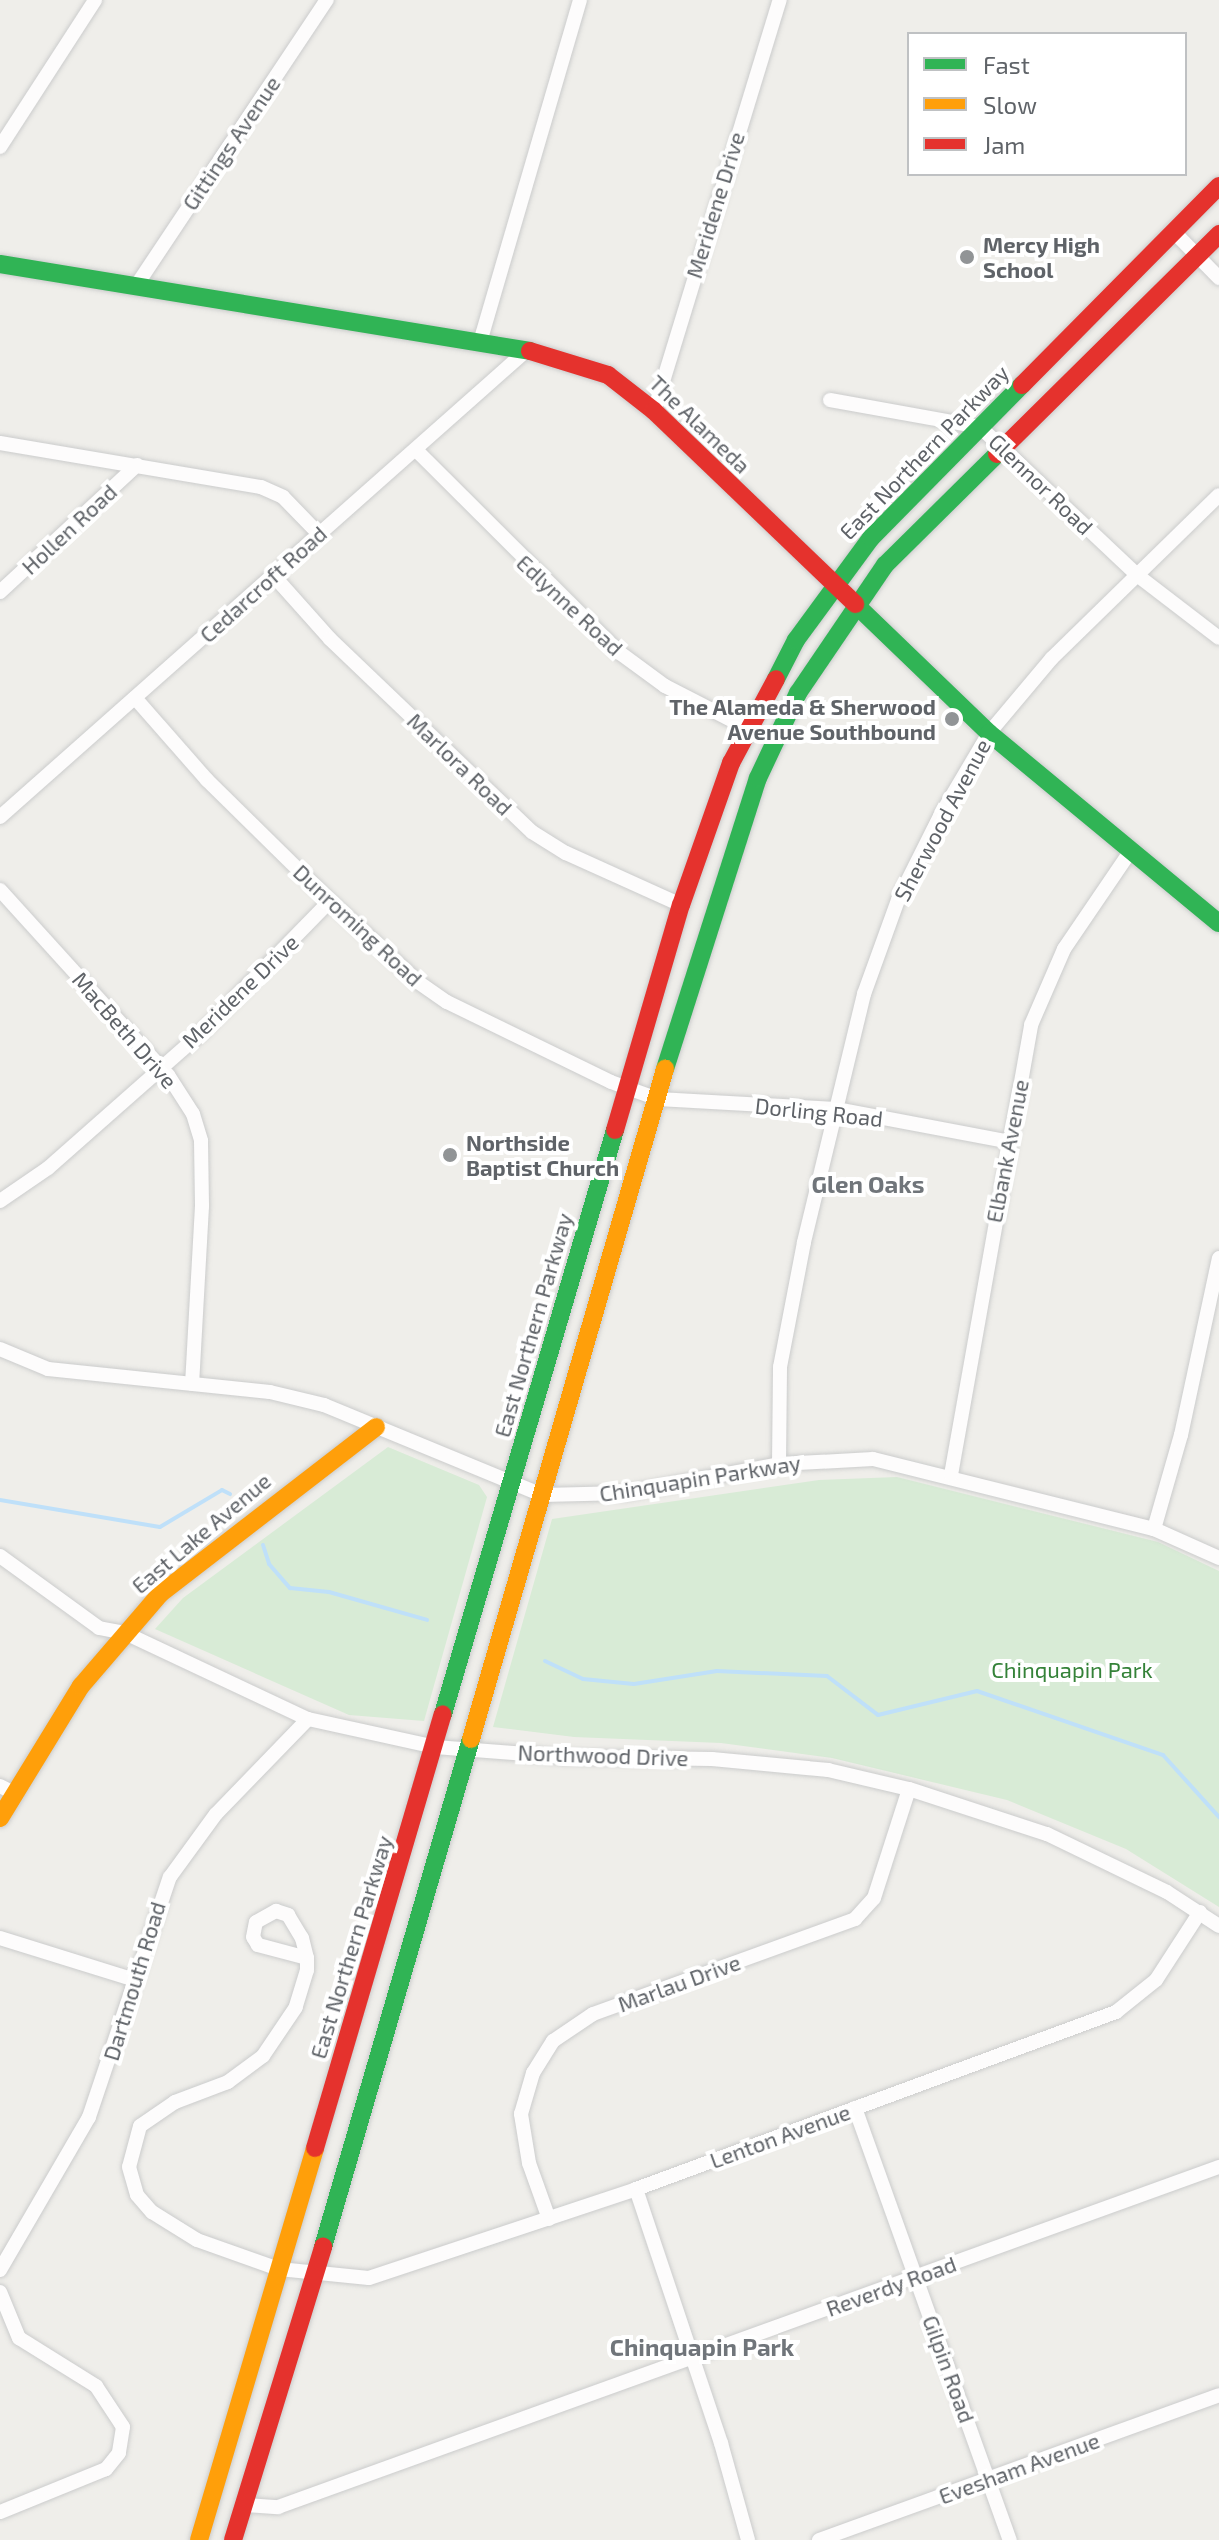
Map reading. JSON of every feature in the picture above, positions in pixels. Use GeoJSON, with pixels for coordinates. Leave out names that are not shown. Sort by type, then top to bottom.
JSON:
{"type":"FeatureCollection","features":[{"type":"Feature","properties":{"kind":"main road","name":"East Northern Parkway"},"geometry":{"type":"LineString","coordinates":[[199,2540],[681,905],[747,728],[834,585],[897,509],[1219,186]]}},
{"type":"Feature","properties":{"kind":"main road"},"geometry":{"type":"LineString","coordinates":[[233,2540],[246,2505],[469,1748],[702,942],[758,778],[798,693],[856,607],[926,520],[1219,234]]}},
{"type":"Feature","properties":{"kind":"main road","name":"The Alameda"},"geometry":{"type":"LineString","coordinates":[[0,264],[527,350],[597,369],[654,411],[989,733],[1219,923]]}},
{"type":"Feature","properties":{"kind":"main road","name":"East Lake Avenue"},"geometry":{"type":"LineString","coordinates":[[0,1818],[7,1790],[125,1633],[217,1546],[376,1427]]}},
{"type":"Feature","properties":{"kind":"street"},"geometry":{"type":"LineString","coordinates":[[0,147],[95,0]]}},
{"type":"Feature","properties":{"kind":"street","name":"Gittings Avenue"},"geometry":{"type":"LineString","coordinates":[[136,286],[327,0]]}},
{"type":"Feature","properties":{"kind":"street"},"geometry":{"type":"LineString","coordinates":[[480,342],[580,0]]}},
{"type":"Feature","properties":{"kind":"street","name":"Meridene Drive"},"geometry":{"type":"LineString","coordinates":[[654,411],[780,0]]}},
{"type":"Feature","properties":{"kind":"street"},"geometry":{"type":"LineString","coordinates":[[1173,231],[1219,278]]}},
{"type":"Feature","properties":{"kind":"street","name":"Cedarcroft Road"},"geometry":{"type":"LineString","coordinates":[[0,817],[417,451],[527,350]]}},
{"type":"Feature","properties":{"kind":"street","name":"Glennor Road"},"geometry":{"type":"LineString","coordinates":[[830,400],[980,427],[1137,575],[1219,638]]}},
{"type":"Feature","properties":{"kind":"street"},"geometry":{"type":"LineString","coordinates":[[0,443],[270,490],[319,534]]}},
{"type":"Feature","properties":{"kind":"street","name":"Edlynne Road"},"geometry":{"type":"LineString","coordinates":[[417,451],[620,653],[665,686],[747,728]]}},
{"type":"Feature","properties":{"kind":"street","name":"Hollen Road"},"geometry":{"type":"LineString","coordinates":[[0,592],[137,465]]}},
{"type":"Feature","properties":{"kind":"street","name":"Sherwood Avenue"},"geometry":{"type":"LineString","coordinates":[[779,1464],[777,1395],[785,1336],[864,994],[898,900],[989,733],[1052,658],[1219,495]]}},
{"type":"Feature","properties":{"kind":"street","name":"Marlora Road"},"geometry":{"type":"LineString","coordinates":[[273,575],[330,639],[532,832],[566,853],[681,905]]}},
{"type":"Feature","properties":{"kind":"street","name":"Dunroming Road"},"geometry":{"type":"LineString","coordinates":[[135,698],[207,780],[330,901],[430,992],[627,1089]]}},
{"type":"Feature","properties":{"kind":"street","name":"Elbank Avenue"},"geometry":{"type":"LineString","coordinates":[[951,1475],[1026,1048],[1045,985],[1130,852]]}},
{"type":"Feature","properties":{"kind":"street","name":"MacBeth Drive"},"geometry":{"type":"LineString","coordinates":[[0,890],[161,1067],[187,1102],[201,1141],[192,1384]]}},
{"type":"Feature","properties":{"kind":"street","name":"Meridene Drive"},"geometry":{"type":"LineString","coordinates":[[0,1201],[48,1168],[227,1008],[330,901]]}},
{"type":"Feature","properties":{"kind":"street","name":"Dorling Road"},"geometry":{"type":"LineString","coordinates":[[627,1089],[658,1099],[836,1109],[1010,1142]]}},
{"type":"Feature","properties":{"kind":"street"},"geometry":{"type":"LineString","coordinates":[[1154,1529],[1181,1435],[1219,1258]]}},
{"type":"Feature","properties":{"kind":"street","name":"Chinquapin Parkway"},"geometry":{"type":"LineString","coordinates":[[0,1349],[48,1369],[303,1399],[510,1485],[542,1495],[626,1493],[779,1464],[873,1459],[951,1475],[1154,1529],[1219,1558]]}},
{"type":"Feature","properties":{"kind":"street","name":"Northwood Drive"},"geometry":{"type":"LineString","coordinates":[[0,1556],[99,1628],[125,1633],[308,1719],[435,1747],[802,1767],[909,1789],[1085,1849],[1200,1912],[1219,1926]]}},
{"type":"Feature","properties":{"kind":"street","name":"Dartmouth Road"},"geometry":{"type":"LineString","coordinates":[[0,2270],[80,2137],[162,1892],[180,1861],[216,1814],[308,1719]]}},
{"type":"Feature","properties":{"kind":"street","name":"Marlau Drive"},"geometry":{"type":"LineString","coordinates":[[549,2219],[529,2163],[521,2114],[533,2073],[553,2041],[593,2014],[855,1919],[874,1898],[909,1789]]}},
{"type":"Feature","properties":{"kind":"street","name":"Lenton Avenue"},"geometry":{"type":"LineString","coordinates":[[307,1958],[306,1984],[296,2007],[263,2056],[228,2082],[154,2113],[140,2126],[130,2152],[132,2183],[152,2212],[197,2240],[279,2269],[369,2278],[394,2274],[636,2189],[1126,2007],[1156,1980],[1200,1912]]}},
{"type":"Feature","properties":{"kind":"street"},"geometry":{"type":"LineString","coordinates":[[0,1938],[135,1980]]}},
{"type":"Feature","properties":{"kind":"street","name":"Gilpin Road"},"geometry":{"type":"LineString","coordinates":[[855,2108],[1010,2540]]}},
{"type":"Feature","properties":{"kind":"street","name":"Reverdy Road"},"geometry":{"type":"LineString","coordinates":[[246,2505],[278,2507],[1219,2167]]}},
{"type":"Feature","properties":{"kind":"street"},"geometry":{"type":"LineString","coordinates":[[636,2189],[748,2540]]}},
{"type":"Feature","properties":{"kind":"street"},"geometry":{"type":"LineString","coordinates":[[0,2292],[3,2313],[27,2345],[96,2386],[123,2427],[119,2453],[106,2469],[0,2512]]}},
{"type":"Feature","properties":{"kind":"street","name":"Evesham Avenue"},"geometry":{"type":"LineString","coordinates":[[819,2540],[1219,2395]]}},
{"type":"Feature","properties":{"kind":"green space"},"geometry":{"type":"Polygon","coordinates":[[[388,1447],[479,1485],[487,1497],[424,1721],[349,1715],[155,1629],[183,1598],[388,1447]]]}},
{"type":"Feature","properties":{"kind":"green space","name":"Chinquapin Park"},"geometry":{"type":"Polygon","coordinates":[[[897,1477],[1158,1542],[1219,1571],[1219,1907],[1126,1849],[1007,1800],[832,1758],[721,1743],[574,1737],[493,1727],[552,1519],[819,1480],[897,1477]]]}},
{"type":"Feature","properties":{"kind":"waterway"},"geometry":{"type":"LineString","coordinates":[[0,1500],[160,1527],[222,1490],[230,1494]]}},
{"type":"Feature","properties":{"kind":"waterway"},"geometry":{"type":"LineString","coordinates":[[263,1545],[269,1564],[290,1588],[329,1592],[427,1620]]}},
{"type":"Feature","properties":{"kind":"waterway"},"geometry":{"type":"LineString","coordinates":[[545,1661],[583,1679],[634,1684],[717,1671],[827,1676],[878,1715],[977,1691],[1163,1755],[1219,1817]]}},
{"type":"Feature","properties":{"kind":"traffic: fast"},"geometry":{"type":"LineString","coordinates":[[0,264],[530,351]]}},
{"type":"Feature","properties":{"kind":"traffic: fast"},"geometry":{"type":"LineString","coordinates":[[776,679],[796,640],[871,538],[1022,385]]}},
{"type":"Feature","properties":{"kind":"traffic: fast"},"geometry":{"type":"LineString","coordinates":[[665,1069],[758,778],[798,693],[885,565],[997,454]]}},
{"type":"Feature","properties":{"kind":"traffic: fast"},"geometry":{"type":"LineString","coordinates":[[855,604],[989,733],[1219,923]]}},
{"type":"Feature","properties":{"kind":"traffic: fast"},"geometry":{"type":"LineString","coordinates":[[443,1714],[615,1130]]}},
{"type":"Feature","properties":{"kind":"traffic: fast"},"geometry":{"type":"LineString","coordinates":[[323,2247],[471,1739]]}},
{"type":"Feature","properties":{"kind":"traffic: slow"},"geometry":{"type":"LineString","coordinates":[[471,1739],[665,1069]]}},
{"type":"Feature","properties":{"kind":"traffic: slow"},"geometry":{"type":"LineString","coordinates":[[0,1818],[81,1686],[160,1594],[376,1427]]}},
{"type":"Feature","properties":{"kind":"traffic: slow"},"geometry":{"type":"LineString","coordinates":[[199,2540],[315,2148]]}},
{"type":"Feature","properties":{"kind":"traffic: jam"},"geometry":{"type":"LineString","coordinates":[[1022,385],[1219,186]]}},
{"type":"Feature","properties":{"kind":"traffic: jam"},"geometry":{"type":"LineString","coordinates":[[997,454],[1219,234]]}},
{"type":"Feature","properties":{"kind":"traffic: jam"},"geometry":{"type":"LineString","coordinates":[[530,351],[608,375],[654,411],[855,604]]}},
{"type":"Feature","properties":{"kind":"traffic: jam"},"geometry":{"type":"LineString","coordinates":[[615,1130],[681,905],[731,763],[776,679]]}},
{"type":"Feature","properties":{"kind":"traffic: jam"},"geometry":{"type":"LineString","coordinates":[[315,2148],[443,1714]]}},
{"type":"Feature","properties":{"kind":"traffic: jam"},"geometry":{"type":"LineString","coordinates":[[233,2540],[323,2247]]}},
{"type":"Feature","properties":{"kind":"place","name":"Mercy High School"},"geometry":{"type":"Point","coordinates":[967,257]}},
{"type":"Feature","properties":{"kind":"place","name":"The Alameda & Sherwood Avenue Southbound"},"geometry":{"type":"Point","coordinates":[952,719]}},
{"type":"Feature","properties":{"kind":"place","name":"Northside Baptist Church"},"geometry":{"type":"Point","coordinates":[450,1155]}},
{"type":"Feature","properties":{"kind":"district","name":"Glen Oaks"},"geometry":{"type":"Point","coordinates":[868,1184]}},
{"type":"Feature","properties":{"kind":"district","name":"Chinquapin Park"},"geometry":{"type":"Point","coordinates":[702,2347]}}]}
